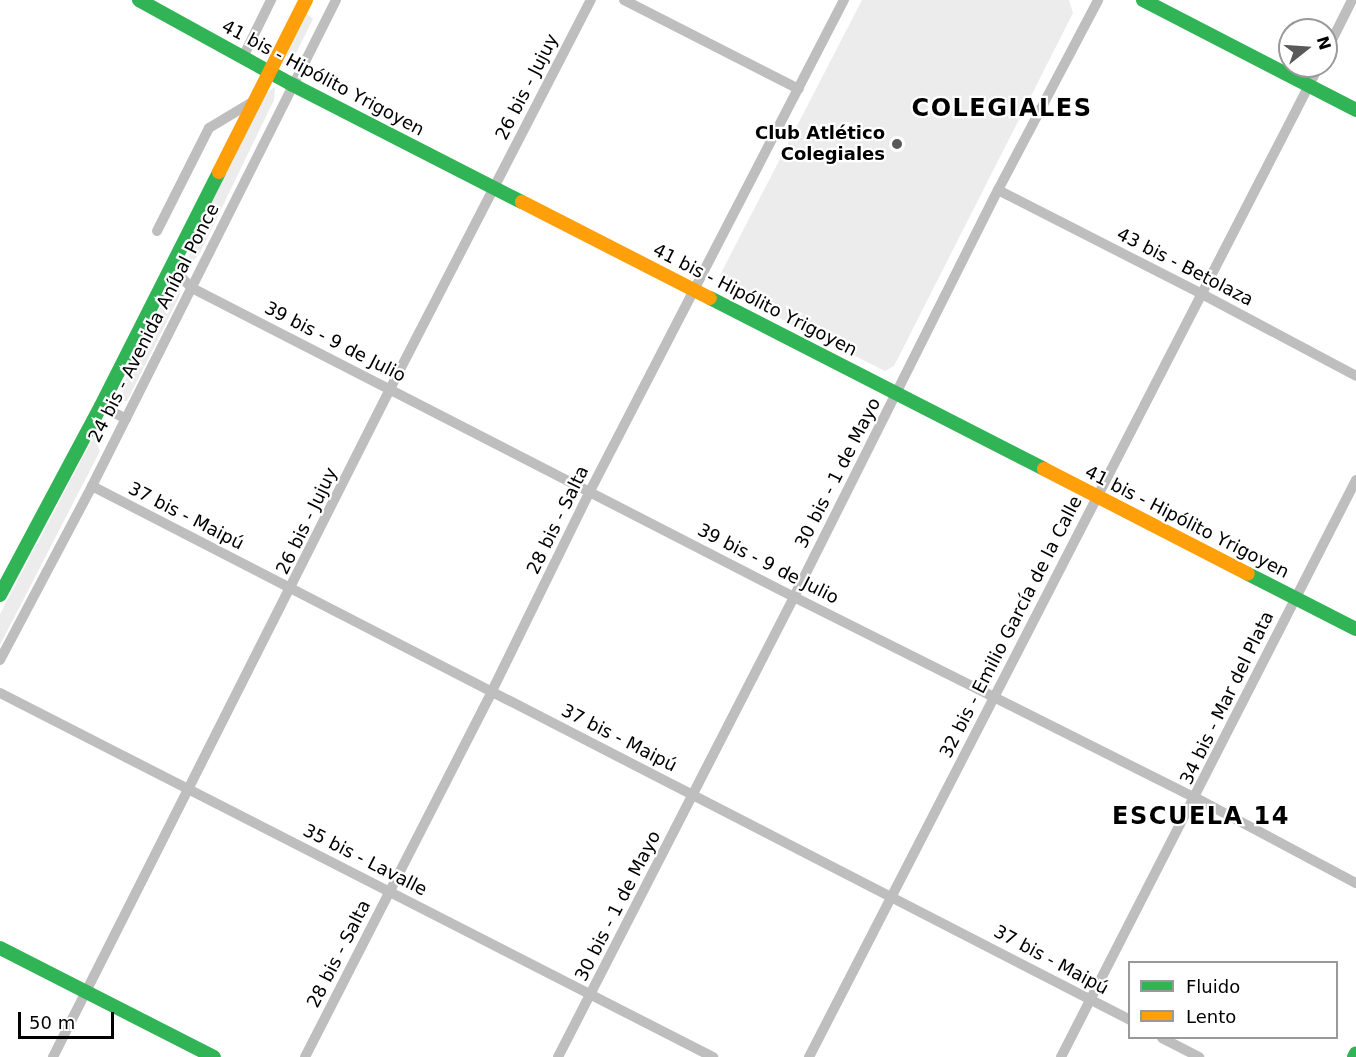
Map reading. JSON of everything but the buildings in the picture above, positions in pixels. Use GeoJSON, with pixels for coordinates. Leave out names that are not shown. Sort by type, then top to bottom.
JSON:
{"type":"FeatureCollection","features":[{"type":"Feature","properties":{"kind":"street"},"geometry":{"type":"LineString","coordinates":[[243,57],[271,0]]}},
{"type":"Feature","properties":{"kind":"street","name":"24 bis - Avenida Aníbal Ponce"},"geometry":{"type":"LineString","coordinates":[[0,595],[101,406],[306,0]]}},
{"type":"Feature","properties":{"kind":"street","name":"24 bis - Avenida Aníbal Ponce"},"geometry":{"type":"LineString","coordinates":[[0,660],[92,486],[336,0]]}},
{"type":"Feature","properties":{"kind":"street","name":"26 bis - Jujuy"},"geometry":{"type":"LineString","coordinates":[[53,1057],[292,589],[390,389],[591,0]]}},
{"type":"Feature","properties":{"kind":"street"},"geometry":{"type":"LineString","coordinates":[[624,0],[799,89]]}},
{"type":"Feature","properties":{"kind":"street","name":"28 bis - Salta"},"geometry":{"type":"LineString","coordinates":[[305,1057],[492,691],[590,491],[844,0]]}},
{"type":"Feature","properties":{"kind":"street","name":"30 bis - 1 de Mayo"},"geometry":{"type":"LineString","coordinates":[[558,1057],[794,597],[998,190],[1098,0]]}},
{"type":"Feature","properties":{"kind":"street"},"geometry":{"type":"LineString","coordinates":[[1143,0],[1356,110]]}},
{"type":"Feature","properties":{"kind":"street"},"geometry":{"type":"LineString","coordinates":[[1338,28],[1352,0]]}},
{"type":"Feature","properties":{"kind":"street","name":"41 bis - Hipólito Yrigoyen"},"geometry":{"type":"LineString","coordinates":[[144,1],[293,85],[1356,629]]}},
{"type":"Feature","properties":{"kind":"street","name":"32 bis - Emilio García de la Calle"},"geometry":{"type":"LineString","coordinates":[[809,1057],[1313,78]]}},
{"type":"Feature","properties":{"kind":"street"},"geometry":{"type":"LineString","coordinates":[[157,231],[209,128],[254,101]]}},
{"type":"Feature","properties":{"kind":"street","name":"43 bis - Betolaza"},"geometry":{"type":"LineString","coordinates":[[998,190],[1356,376]]}},
{"type":"Feature","properties":{"kind":"street","name":"39 bis - 9 de Julio"},"geometry":{"type":"LineString","coordinates":[[170,266],[192,288],[794,597],[1196,798],[1356,883]]}},
{"type":"Feature","properties":{"kind":"street"},"geometry":{"type":"LineString","coordinates":[[101,406],[126,419]]}},
{"type":"Feature","properties":{"kind":"street","name":"34 bis - Mar del Plata"},"geometry":{"type":"LineString","coordinates":[[1061,1057],[1196,798],[1356,480]]}},
{"type":"Feature","properties":{"kind":"street","name":"37 bis - Maipú"},"geometry":{"type":"LineString","coordinates":[[92,486],[1128,1019]]}},
{"type":"Feature","properties":{"kind":"street","name":"35 bis - Lavalle"},"geometry":{"type":"LineString","coordinates":[[0,693],[713,1057]]}},
{"type":"Feature","properties":{"kind":"street"},"geometry":{"type":"LineString","coordinates":[[0,948],[214,1057]]}},
{"type":"Feature","properties":{"kind":"street"},"geometry":{"type":"LineString","coordinates":[[1164,1039],[1199,1057]]}},
{"type":"Feature","properties":{"kind":"street"},"geometry":{"type":"LineString","coordinates":[[1354,1057],[1356,1053]]}},
{"type":"Feature","properties":{"kind":"shaded area","name":"Club Atlético Colegiales"},"geometry":{"type":"Polygon","coordinates":[[[862,0],[1069,0],[1073,13],[894,366],[885,371],[727,292],[720,275],[862,0]]]}},
{"type":"Feature","properties":{"kind":"shaded area"},"geometry":{"type":"Polygon","coordinates":[[[307,14],[313,19],[293,59],[286,56],[307,14]]]}},
{"type":"Feature","properties":{"kind":"shaded area"},"geometry":{"type":"Polygon","coordinates":[[[275,87],[274,100],[199,255],[187,267],[193,236],[266,93],[275,87]]]}},
{"type":"Feature","properties":{"kind":"shaded area"},"geometry":{"type":"Polygon","coordinates":[[[181,286],[179,297],[127,401],[124,401],[122,390],[129,369],[164,299],[181,286]]]}},
{"type":"Feature","properties":{"kind":"shaded area"},"geometry":{"type":"Polygon","coordinates":[[[94,436],[100,451],[0,645],[0,614],[94,436]]]}},
{"type":"Feature","properties":{"kind":"traffic: fast"},"geometry":{"type":"LineString","coordinates":[[139,0],[293,85],[522,202]]}},
{"type":"Feature","properties":{"kind":"traffic: fast"},"geometry":{"type":"LineString","coordinates":[[1143,0],[1356,110]]}},
{"type":"Feature","properties":{"kind":"traffic: fast"},"geometry":{"type":"LineString","coordinates":[[0,595],[101,406],[219,172]]}},
{"type":"Feature","properties":{"kind":"traffic: fast"},"geometry":{"type":"LineString","coordinates":[[710,298],[1044,469]]}},
{"type":"Feature","properties":{"kind":"traffic: fast"},"geometry":{"type":"LineString","coordinates":[[1248,574],[1356,629]]}},
{"type":"Feature","properties":{"kind":"traffic: fast"},"geometry":{"type":"LineString","coordinates":[[0,948],[214,1057]]}},
{"type":"Feature","properties":{"kind":"traffic: fast"},"geometry":{"type":"LineString","coordinates":[[1354,1057],[1356,1053]]}},
{"type":"Feature","properties":{"kind":"traffic: slow"},"geometry":{"type":"LineString","coordinates":[[219,172],[306,0]]}},
{"type":"Feature","properties":{"kind":"traffic: slow"},"geometry":{"type":"LineString","coordinates":[[522,202],[710,298]]}},
{"type":"Feature","properties":{"kind":"traffic: slow"},"geometry":{"type":"LineString","coordinates":[[1044,469],[1248,574]]}},
{"type":"Feature","properties":{"kind":"place","name":"Club Atlético Colegiales"},"geometry":{"type":"Point","coordinates":[897,144]}},
{"type":"Feature","properties":{"kind":"district","name":"COLEGIALES"},"geometry":{"type":"Point","coordinates":[1002,109]}},
{"type":"Feature","properties":{"kind":"district","name":"ESCUELA 14"},"geometry":{"type":"Point","coordinates":[1201,817]}}]}
